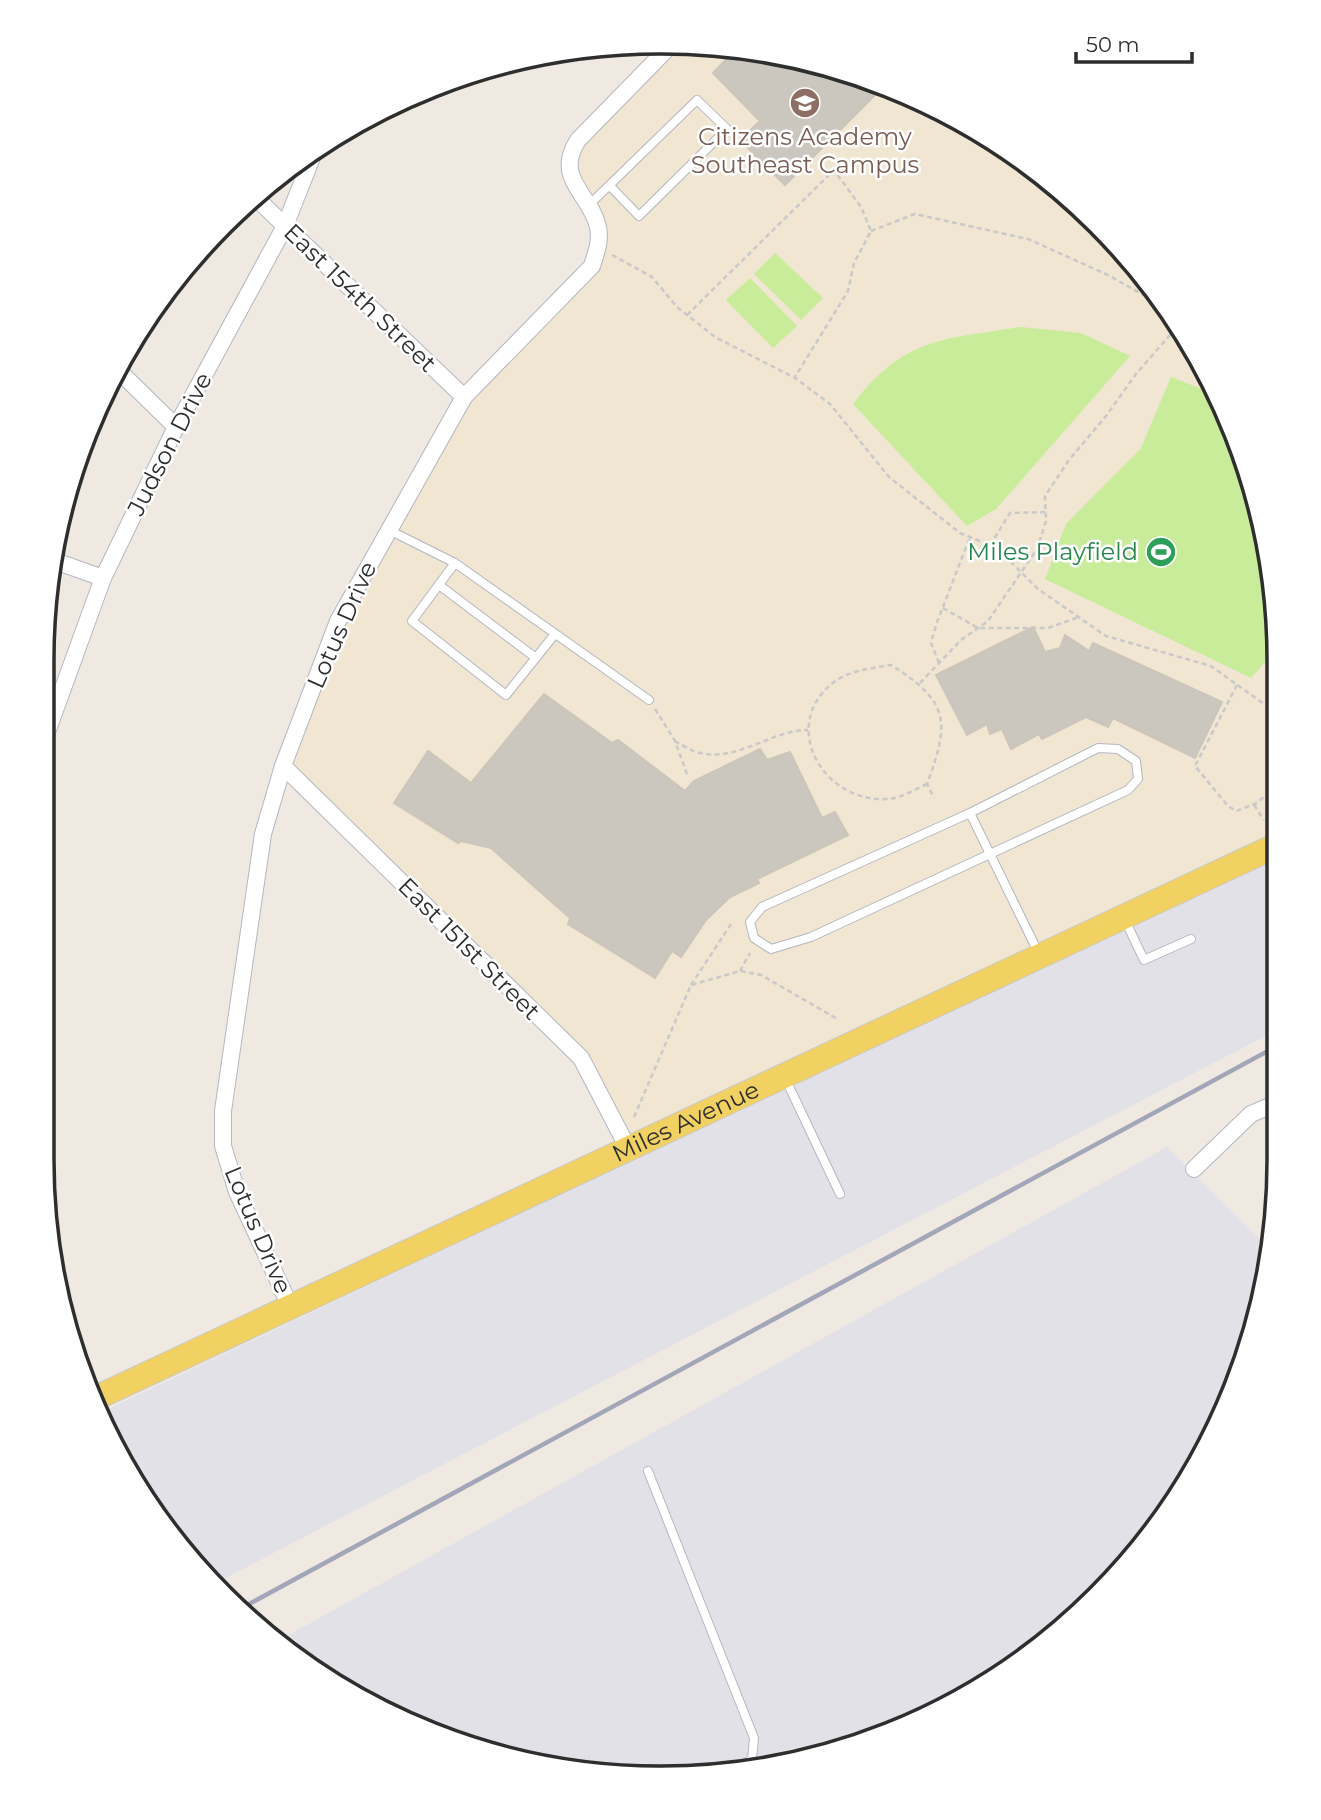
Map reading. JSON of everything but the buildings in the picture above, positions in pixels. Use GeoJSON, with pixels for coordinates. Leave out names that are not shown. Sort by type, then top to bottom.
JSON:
{"type":"FeatureCollection","features":[{"type":"Feature","properties":{"kind":"main road","name":"Miles Avenue"},"geometry":{"type":"LineString","coordinates":[[101,1395],[1267,850]]}},
{"type":"Feature","properties":{"kind":"street","name":"Lotus Drive"},"geometry":{"type":"LineString","coordinates":[[290,1306],[237,1192],[222,1146],[223,1111],[263,834],[283,766],[338,621],[387,528],[464,397],[592,266],[599,243],[597,226],[571,180],[570,151],[662,54]]}},
{"type":"Feature","properties":{"kind":"street","name":"Judson Drive"},"geometry":{"type":"LineString","coordinates":[[54,713],[103,578],[176,427],[285,226],[308,168]]}},
{"type":"Feature","properties":{"kind":"street","name":"East 154th Street"},"geometry":{"type":"LineString","coordinates":[[262,204],[464,397]]}},
{"type":"Feature","properties":{"kind":"street"},"geometry":{"type":"LineString","coordinates":[[125,377],[176,427]]}},
{"type":"Feature","properties":{"kind":"street"},"geometry":{"type":"LineString","coordinates":[[62,564],[103,578]]}},
{"type":"Feature","properties":{"kind":"street","name":"East 151st Street"},"geometry":{"type":"LineString","coordinates":[[283,766],[581,1058],[629,1150]]}},
{"type":"Feature","properties":{"kind":"street"},"geometry":{"type":"LineString","coordinates":[[1194,1169],[1251,1114],[1267,1109]]}},
{"type":"Feature","properties":{"kind":"lane"},"geometry":{"type":"LineString","coordinates":[[587,206],[697,100],[727,129],[639,216],[610,186]]}},
{"type":"Feature","properties":{"kind":"lane"},"geometry":{"type":"LineString","coordinates":[[387,528],[455,563],[649,700]]}},
{"type":"Feature","properties":{"kind":"lane"},"geometry":{"type":"LineString","coordinates":[[455,563],[412,621],[506,695],[555,634]]}},
{"type":"Feature","properties":{"kind":"lane"},"geometry":{"type":"LineString","coordinates":[[439,585],[536,658]]}},
{"type":"Feature","properties":{"kind":"lane"},"geometry":{"type":"LineString","coordinates":[[1098,748],[1118,748],[1136,761],[1138,779],[1128,790],[791,945],[771,949],[754,938],[750,922],[762,907],[970,813],[1098,748]]}},
{"type":"Feature","properties":{"kind":"lane"},"geometry":{"type":"LineString","coordinates":[[970,813],[1040,957]]}},
{"type":"Feature","properties":{"kind":"lane"},"geometry":{"type":"LineString","coordinates":[[1124,917],[1144,960],[1191,939]]}},
{"type":"Feature","properties":{"kind":"lane"},"geometry":{"type":"LineString","coordinates":[[785,1077],[840,1194]]}},
{"type":"Feature","properties":{"kind":"lane"},"geometry":{"type":"LineString","coordinates":[[648,1471],[754,1738],[752,1759]]}},
{"type":"Feature","properties":{"kind":"path"},"geometry":{"type":"LineString","coordinates":[[687,315],[834,170],[849,187],[871,231]]}},
{"type":"Feature","properties":{"kind":"path"},"geometry":{"type":"LineString","coordinates":[[795,378],[848,291],[854,262],[871,231],[915,214],[1028,239],[1110,276],[1144,296]]}},
{"type":"Feature","properties":{"kind":"path"},"geometry":{"type":"LineString","coordinates":[[612,255],[652,277],[687,315],[715,337],[795,378],[830,404],[889,477],[960,533],[990,545],[1038,589],[1106,636],[1211,666],[1267,706]]}},
{"type":"Feature","properties":{"kind":"path"},"geometry":{"type":"LineString","coordinates":[[920,683],[988,621],[1037,549],[1046,512],[1045,496],[1069,460],[1170,333]]}},
{"type":"Feature","properties":{"kind":"path"},"geometry":{"type":"LineString","coordinates":[[990,545],[1010,513],[1046,512]]}},
{"type":"Feature","properties":{"kind":"path"},"geometry":{"type":"LineString","coordinates":[[939,663],[931,643],[970,537]]}},
{"type":"Feature","properties":{"kind":"path"},"geometry":{"type":"LineString","coordinates":[[943,608],[978,628],[1048,628],[1079,617]]}},
{"type":"Feature","properties":{"kind":"path"},"geometry":{"type":"LineString","coordinates":[[928,784],[890,799],[865,798],[838,788],[817,762],[807,736],[813,708],[834,682],[859,670],[891,665],[920,683],[942,712],[942,746],[928,784],[934,798]]}},
{"type":"Feature","properties":{"kind":"path"},"geometry":{"type":"LineString","coordinates":[[1237,684],[1195,766],[1236,811],[1254,805],[1267,794]]}},
{"type":"Feature","properties":{"kind":"path"},"geometry":{"type":"LineString","coordinates":[[649,700],[675,741],[688,777]]}},
{"type":"Feature","properties":{"kind":"path"},"geometry":{"type":"LineString","coordinates":[[675,741],[700,754],[729,753],[794,730],[808,730]]}},
{"type":"Feature","properties":{"kind":"path"},"geometry":{"type":"LineString","coordinates":[[1254,805],[1264,820]]}},
{"type":"Feature","properties":{"kind":"path"},"geometry":{"type":"LineString","coordinates":[[634,1117],[691,985],[733,921]]}},
{"type":"Feature","properties":{"kind":"path"},"geometry":{"type":"LineString","coordinates":[[740,971],[750,953]]}},
{"type":"Feature","properties":{"kind":"path"},"geometry":{"type":"LineString","coordinates":[[691,985],[740,971],[761,975],[839,1020]]}},
{"type":"Feature","properties":{"kind":"shaded area"},"geometry":{"type":"Polygon","coordinates":[[[662,54],[740,59],[855,86],[929,117],[997,156],[1030,180],[1089,232],[1141,291],[1186,357],[1221,428],[1235,466],[1255,542],[1265,621],[1267,849],[629,1150],[581,1058],[283,766],[338,621],[464,397],[592,266],[599,243],[570,151],[662,54]]]}},
{"type":"Feature","properties":{"kind":"shaded area"},"geometry":{"type":"Polygon","coordinates":[[[1267,859],[1267,1035],[224,1579],[180,1529],[156,1496],[135,1463],[108,1409],[1267,859]]]}},
{"type":"Feature","properties":{"kind":"shaded area"},"geometry":{"type":"Polygon","coordinates":[[[1167,1147],[1262,1241],[1246,1316],[1221,1392],[1186,1463],[1141,1529],[1089,1588],[1030,1640],[964,1685],[893,1720],[817,1745],[740,1761],[660,1766],[581,1761],[504,1745],[428,1720],[357,1685],[287,1636],[1167,1147]]]}},
{"type":"Feature","properties":{"kind":"green space"},"geometry":{"type":"Polygon","coordinates":[[[775,253],[823,298],[801,320],[754,274],[775,253]]]}},
{"type":"Feature","properties":{"kind":"green space"},"geometry":{"type":"Polygon","coordinates":[[[750,278],[797,326],[773,348],[726,300],[750,278]]]}},
{"type":"Feature","properties":{"kind":"green space"},"geometry":{"type":"Polygon","coordinates":[[[1020,327],[1081,333],[1130,356],[996,509],[967,526],[853,404],[890,366],[927,345],[1020,327]]]}},
{"type":"Feature","properties":{"kind":"green space","name":"Miles Playfield"},"geometry":{"type":"Polygon","coordinates":[[[1171,377],[1203,389],[1235,466],[1262,581],[1267,660],[1251,678],[1045,579],[1066,524],[1141,448],[1171,377]]]}},
{"type":"Feature","properties":{"kind":"railway"},"geometry":{"type":"LineString","coordinates":[[249,1604],[1267,1051]]}},
{"type":"Feature","properties":{"kind":"place","name":"Citizens Academy Southeast Campus"},"geometry":{"type":"Point","coordinates":[805,103]}},
{"type":"Feature","properties":{"kind":"place","name":"Miles Playfield"},"geometry":{"type":"Point","coordinates":[1161,552]}}]}
